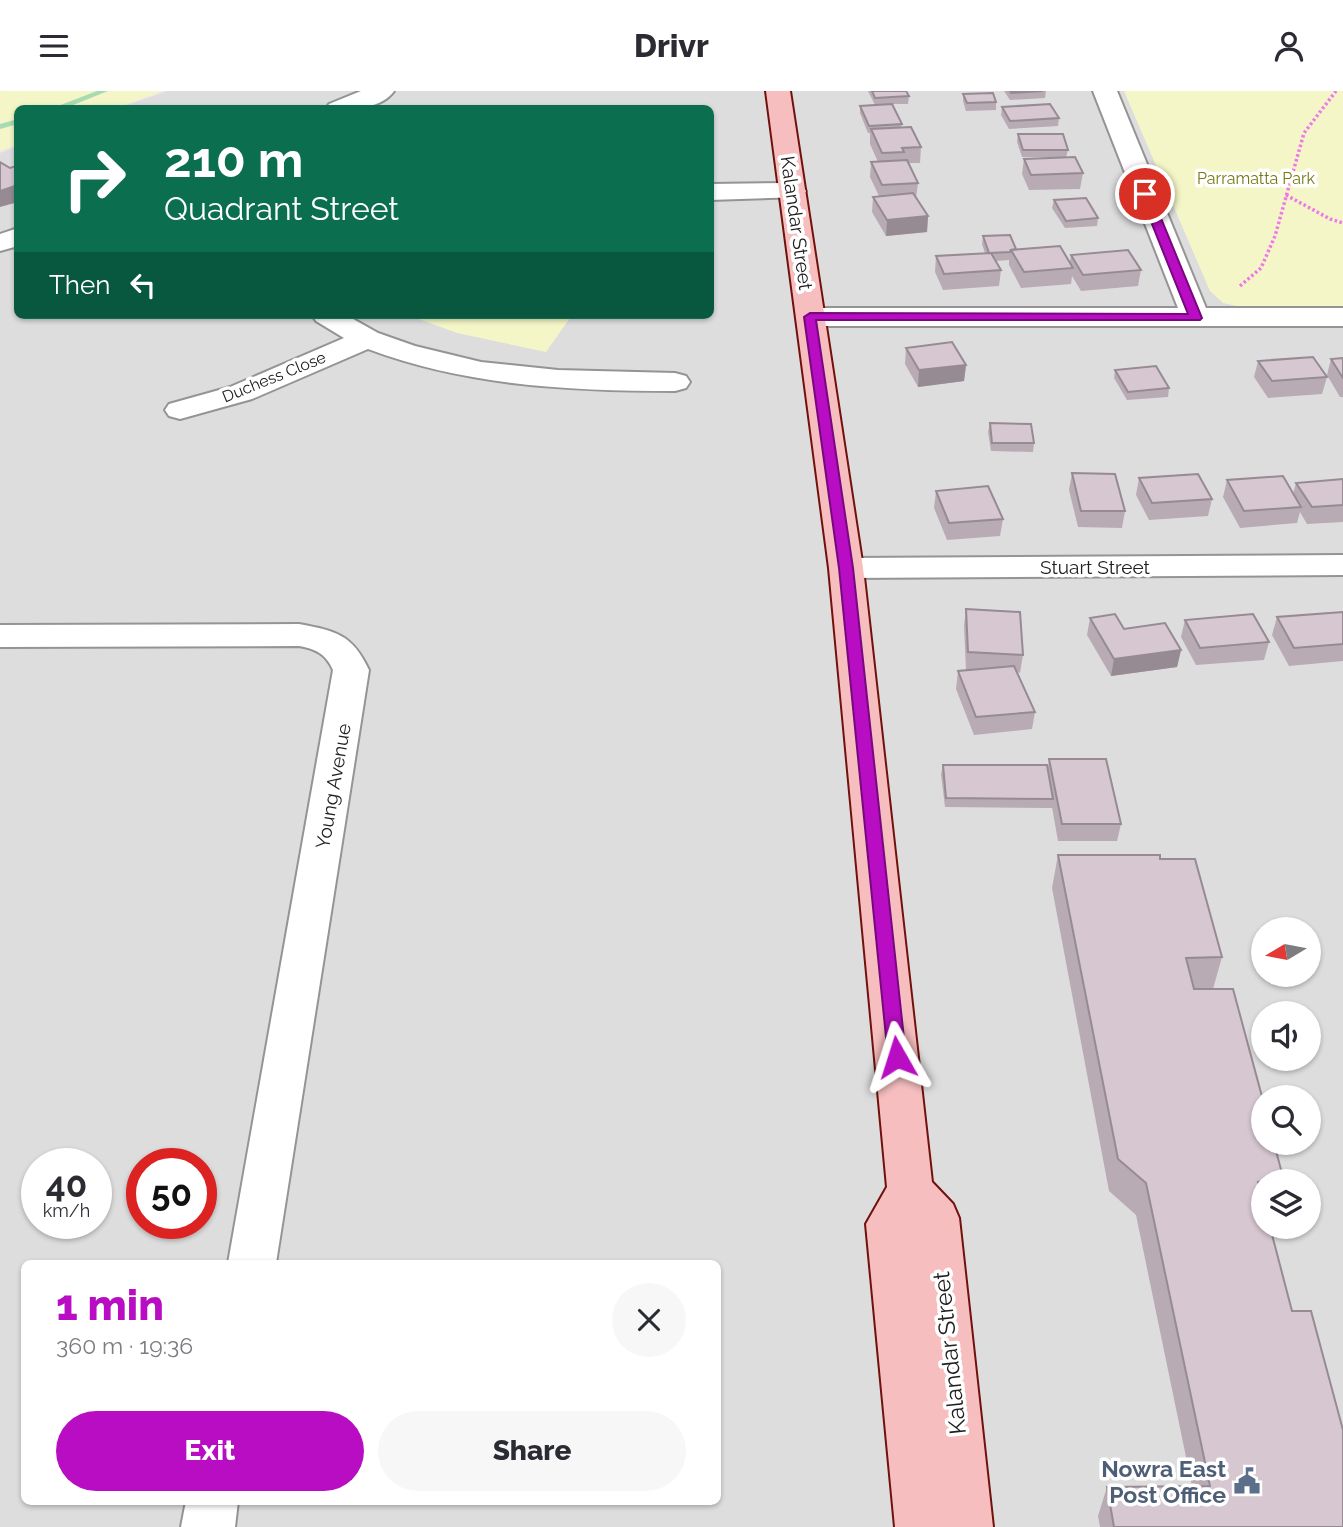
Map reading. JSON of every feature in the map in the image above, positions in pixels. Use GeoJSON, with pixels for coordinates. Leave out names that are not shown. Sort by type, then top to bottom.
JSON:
{"type":"FeatureCollection","features":[{"type":"Feature","properties":{"kind":"main road","name":"Kalandar Street"},"geometry":{"type":"LineString","coordinates":[[778,91],[846,568],[910,1189],[936,1219],[966,1527]]}},
{"type":"Feature","properties":{"kind":"main road"},"geometry":{"type":"LineString","coordinates":[[910,1189],[889,1224],[922,1527]]}},
{"type":"Feature","properties":{"kind":"street"},"geometry":{"type":"LineString","coordinates":[[348,105],[382,91]]}},
{"type":"Feature","properties":{"kind":"street"},"geometry":{"type":"LineString","coordinates":[[1105,91],[1191,307]]}},
{"type":"Feature","properties":{"kind":"street"},"geometry":{"type":"LineString","coordinates":[[714,192],[793,191]]}},
{"type":"Feature","properties":{"kind":"street"},"geometry":{"type":"LineString","coordinates":[[810,317],[1191,307],[1343,317]]}},
{"type":"Feature","properties":{"kind":"street"},"geometry":{"type":"LineString","coordinates":[[333,319],[366,338],[405,352],[506,376],[573,382],[675,382]]}},
{"type":"Feature","properties":{"kind":"street","name":"Duchess Close"},"geometry":{"type":"LineString","coordinates":[[180,410],[241,393],[366,338]]}},
{"type":"Feature","properties":{"kind":"street","name":"Stuart Street"},"geometry":{"type":"LineString","coordinates":[[846,568],[1343,565]]}},
{"type":"Feature","properties":{"kind":"street","name":"Young Avenue"},"geometry":{"type":"LineString","coordinates":[[0,636],[299,635],[326,640],[344,653],[351,670],[253,1260]]}},
{"type":"Feature","properties":{"kind":"street"},"geometry":{"type":"LineString","coordinates":[[208,1527],[211,1505]]}},
{"type":"Feature","properties":{"kind":"path"},"geometry":{"type":"LineString","coordinates":[[1191,307],[1230,295],[1261,268],[1275,236],[1304,132],[1336,91]]}},
{"type":"Feature","properties":{"kind":"path"},"geometry":{"type":"LineString","coordinates":[[1286,195],[1330,219],[1343,223]]}},
{"type":"Feature","properties":{"kind":"shaded area"},"geometry":{"type":"Polygon","coordinates":[[[167,91],[1343,91],[1343,1527],[0,1527],[0,153],[14,147],[14,319],[714,319],[714,105],[127,105],[167,91]]]}},
{"type":"Feature","properties":{"kind":"green space"},"geometry":{"type":"Polygon","coordinates":[[[163,91],[123,105],[14,105],[14,146],[0,151],[0,92],[163,91]]]}},
{"type":"Feature","properties":{"kind":"green space","name":"Parramatta Park"},"geometry":{"type":"Polygon","coordinates":[[[1124,91],[1343,91],[1343,309],[1246,308],[1223,303],[1210,291],[1124,91]]]}},
{"type":"Feature","properties":{"kind":"green space"},"geometry":{"type":"Polygon","coordinates":[[[419,319],[569,319],[546,352],[457,333],[419,319]]]}},
{"type":"Feature","properties":{"kind":"building"},"geometry":{"type":"Polygon","coordinates":[[[872,91],[906,91],[909,96],[875,98],[872,91]]]}},
{"type":"Feature","properties":{"kind":"building"},"geometry":{"type":"Polygon","coordinates":[[[1010,91],[1043,91],[1011,93],[1010,91]]]}},
{"type":"Feature","properties":{"kind":"building"},"geometry":{"type":"Polygon","coordinates":[[[993,93],[996,102],[967,103],[963,94],[993,93]]]}},
{"type":"Feature","properties":{"kind":"building"},"geometry":{"type":"Polygon","coordinates":[[[892,104],[902,124],[869,126],[860,106],[892,104]]]}},
{"type":"Feature","properties":{"kind":"building"},"geometry":{"type":"Polygon","coordinates":[[[1050,104],[1059,118],[1010,121],[1002,107],[1050,104]]]}},
{"type":"Feature","properties":{"kind":"building"},"geometry":{"type":"Polygon","coordinates":[[[911,127],[921,147],[902,148],[904,152],[882,153],[871,129],[911,127]]]}},
{"type":"Feature","properties":{"kind":"building"},"geometry":{"type":"Polygon","coordinates":[[[1018,134],[1063,134],[1068,150],[1023,150],[1018,134]]]}},
{"type":"Feature","properties":{"kind":"building"},"geometry":{"type":"Polygon","coordinates":[[[1075,157],[1083,173],[1031,175],[1024,159],[1075,157]]]}},
{"type":"Feature","properties":{"kind":"building"},"geometry":{"type":"Polygon","coordinates":[[[907,160],[918,183],[882,185],[871,162],[907,160]]]}},
{"type":"Feature","properties":{"kind":"building"},"geometry":{"type":"Polygon","coordinates":[[[0,162],[10,168],[14,167],[14,186],[0,191],[0,162]]]}},
{"type":"Feature","properties":{"kind":"building"},"geometry":{"type":"Polygon","coordinates":[[[913,193],[928,216],[887,220],[873,197],[913,193]]]}},
{"type":"Feature","properties":{"kind":"building"},"geometry":{"type":"Polygon","coordinates":[[[1086,198],[1098,218],[1066,221],[1054,200],[1086,198]]]}},
{"type":"Feature","properties":{"kind":"building"},"geometry":{"type":"Polygon","coordinates":[[[1010,235],[1016,249],[989,253],[983,236],[1010,235]]]}},
{"type":"Feature","properties":{"kind":"building"},"geometry":{"type":"Polygon","coordinates":[[[1060,246],[1073,268],[1024,272],[1011,250],[1060,246]]]}},
{"type":"Feature","properties":{"kind":"building"},"geometry":{"type":"Polygon","coordinates":[[[1128,250],[1141,270],[1083,275],[1071,255],[1128,250]]]}},
{"type":"Feature","properties":{"kind":"building"},"geometry":{"type":"Polygon","coordinates":[[[991,253],[1001,270],[944,274],[936,256],[991,253]]]}},
{"type":"Feature","properties":{"kind":"building"},"geometry":{"type":"Polygon","coordinates":[[[952,342],[966,365],[919,370],[906,348],[952,342]]]}},
{"type":"Feature","properties":{"kind":"building"},"geometry":{"type":"Polygon","coordinates":[[[1313,357],[1327,377],[1272,381],[1258,361],[1313,357]]]}},
{"type":"Feature","properties":{"kind":"building"},"geometry":{"type":"Polygon","coordinates":[[[1343,358],[1343,378],[1331,359],[1343,358]]]}},
{"type":"Feature","properties":{"kind":"building"},"geometry":{"type":"Polygon","coordinates":[[[1156,366],[1169,388],[1128,392],[1115,370],[1156,366]]]}},
{"type":"Feature","properties":{"kind":"building"},"geometry":{"type":"Polygon","coordinates":[[[990,423],[1031,424],[1034,443],[992,443],[990,423]]]}},
{"type":"Feature","properties":{"kind":"building"},"geometry":{"type":"Polygon","coordinates":[[[1072,473],[1115,474],[1125,511],[1081,511],[1072,473]]]}},
{"type":"Feature","properties":{"kind":"building"},"geometry":{"type":"Polygon","coordinates":[[[1198,474],[1212,499],[1152,503],[1139,478],[1198,474]]]}},
{"type":"Feature","properties":{"kind":"building"},"geometry":{"type":"Polygon","coordinates":[[[1283,476],[1301,507],[1244,511],[1227,480],[1283,476]]]}},
{"type":"Feature","properties":{"kind":"building"},"geometry":{"type":"Polygon","coordinates":[[[1343,479],[1343,505],[1312,507],[1296,483],[1343,479]]]}},
{"type":"Feature","properties":{"kind":"building"},"geometry":{"type":"Polygon","coordinates":[[[988,486],[1003,519],[949,523],[936,491],[988,486]]]}},
{"type":"Feature","properties":{"kind":"building"},"geometry":{"type":"Polygon","coordinates":[[[966,609],[1020,612],[1023,655],[968,652],[966,609]]]}},
{"type":"Feature","properties":{"kind":"building"},"geometry":{"type":"Polygon","coordinates":[[[1343,612],[1343,644],[1294,648],[1277,617],[1343,612]]]}},
{"type":"Feature","properties":{"kind":"building"},"geometry":{"type":"Polygon","coordinates":[[[1115,614],[1124,629],[1165,623],[1181,650],[1114,659],[1090,618],[1115,614]]]}},
{"type":"Feature","properties":{"kind":"building"},"geometry":{"type":"Polygon","coordinates":[[[1253,614],[1269,642],[1200,648],[1185,620],[1253,614]]]}},
{"type":"Feature","properties":{"kind":"building"},"geometry":{"type":"Polygon","coordinates":[[[1014,666],[1035,712],[976,717],[958,671],[1014,666]]]}},
{"type":"Feature","properties":{"kind":"building"},"geometry":{"type":"Polygon","coordinates":[[[1049,759],[1106,759],[1121,824],[1062,824],[1049,759]]]}},
{"type":"Feature","properties":{"kind":"building"},"geometry":{"type":"Polygon","coordinates":[[[943,765],[1047,765],[1053,799],[946,798],[943,765]]]}},
{"type":"Feature","properties":{"kind":"building"},"geometry":{"type":"Polygon","coordinates":[[[1058,855],[1160,855],[1160,859],[1195,859],[1222,957],[1186,958],[1194,989],[1233,989],[1251,1056],[1251,1071],[1255,1071],[1259,1085],[1251,1085],[1251,1155],[1277,1155],[1281,1169],[1251,1169],[1251,1239],[1273,1239],[1292,1311],[1311,1311],[1343,1430],[1343,1527],[1114,1527],[1107,1487],[1210,1486],[1146,1183],[1118,1159],[1058,855]]]}},
{"type":"Feature","properties":{"kind":"waterway"},"geometry":{"type":"LineString","coordinates":[[65,105],[104,91]]}},
{"type":"Feature","properties":{"kind":"waterway"},"geometry":{"type":"LineString","coordinates":[[0,127],[14,122]]}},
{"type":"Feature","properties":{"kind":"place","name":"Nowra East Post Office"},"geometry":{"type":"Point","coordinates":[1247,1481]}},
{"type":"Feature","properties":{"kind":"route"},"geometry":{"type":"LineString","coordinates":[[897,1057],[846,568],[810,317],[1196,318],[1145,194]]}}]}
